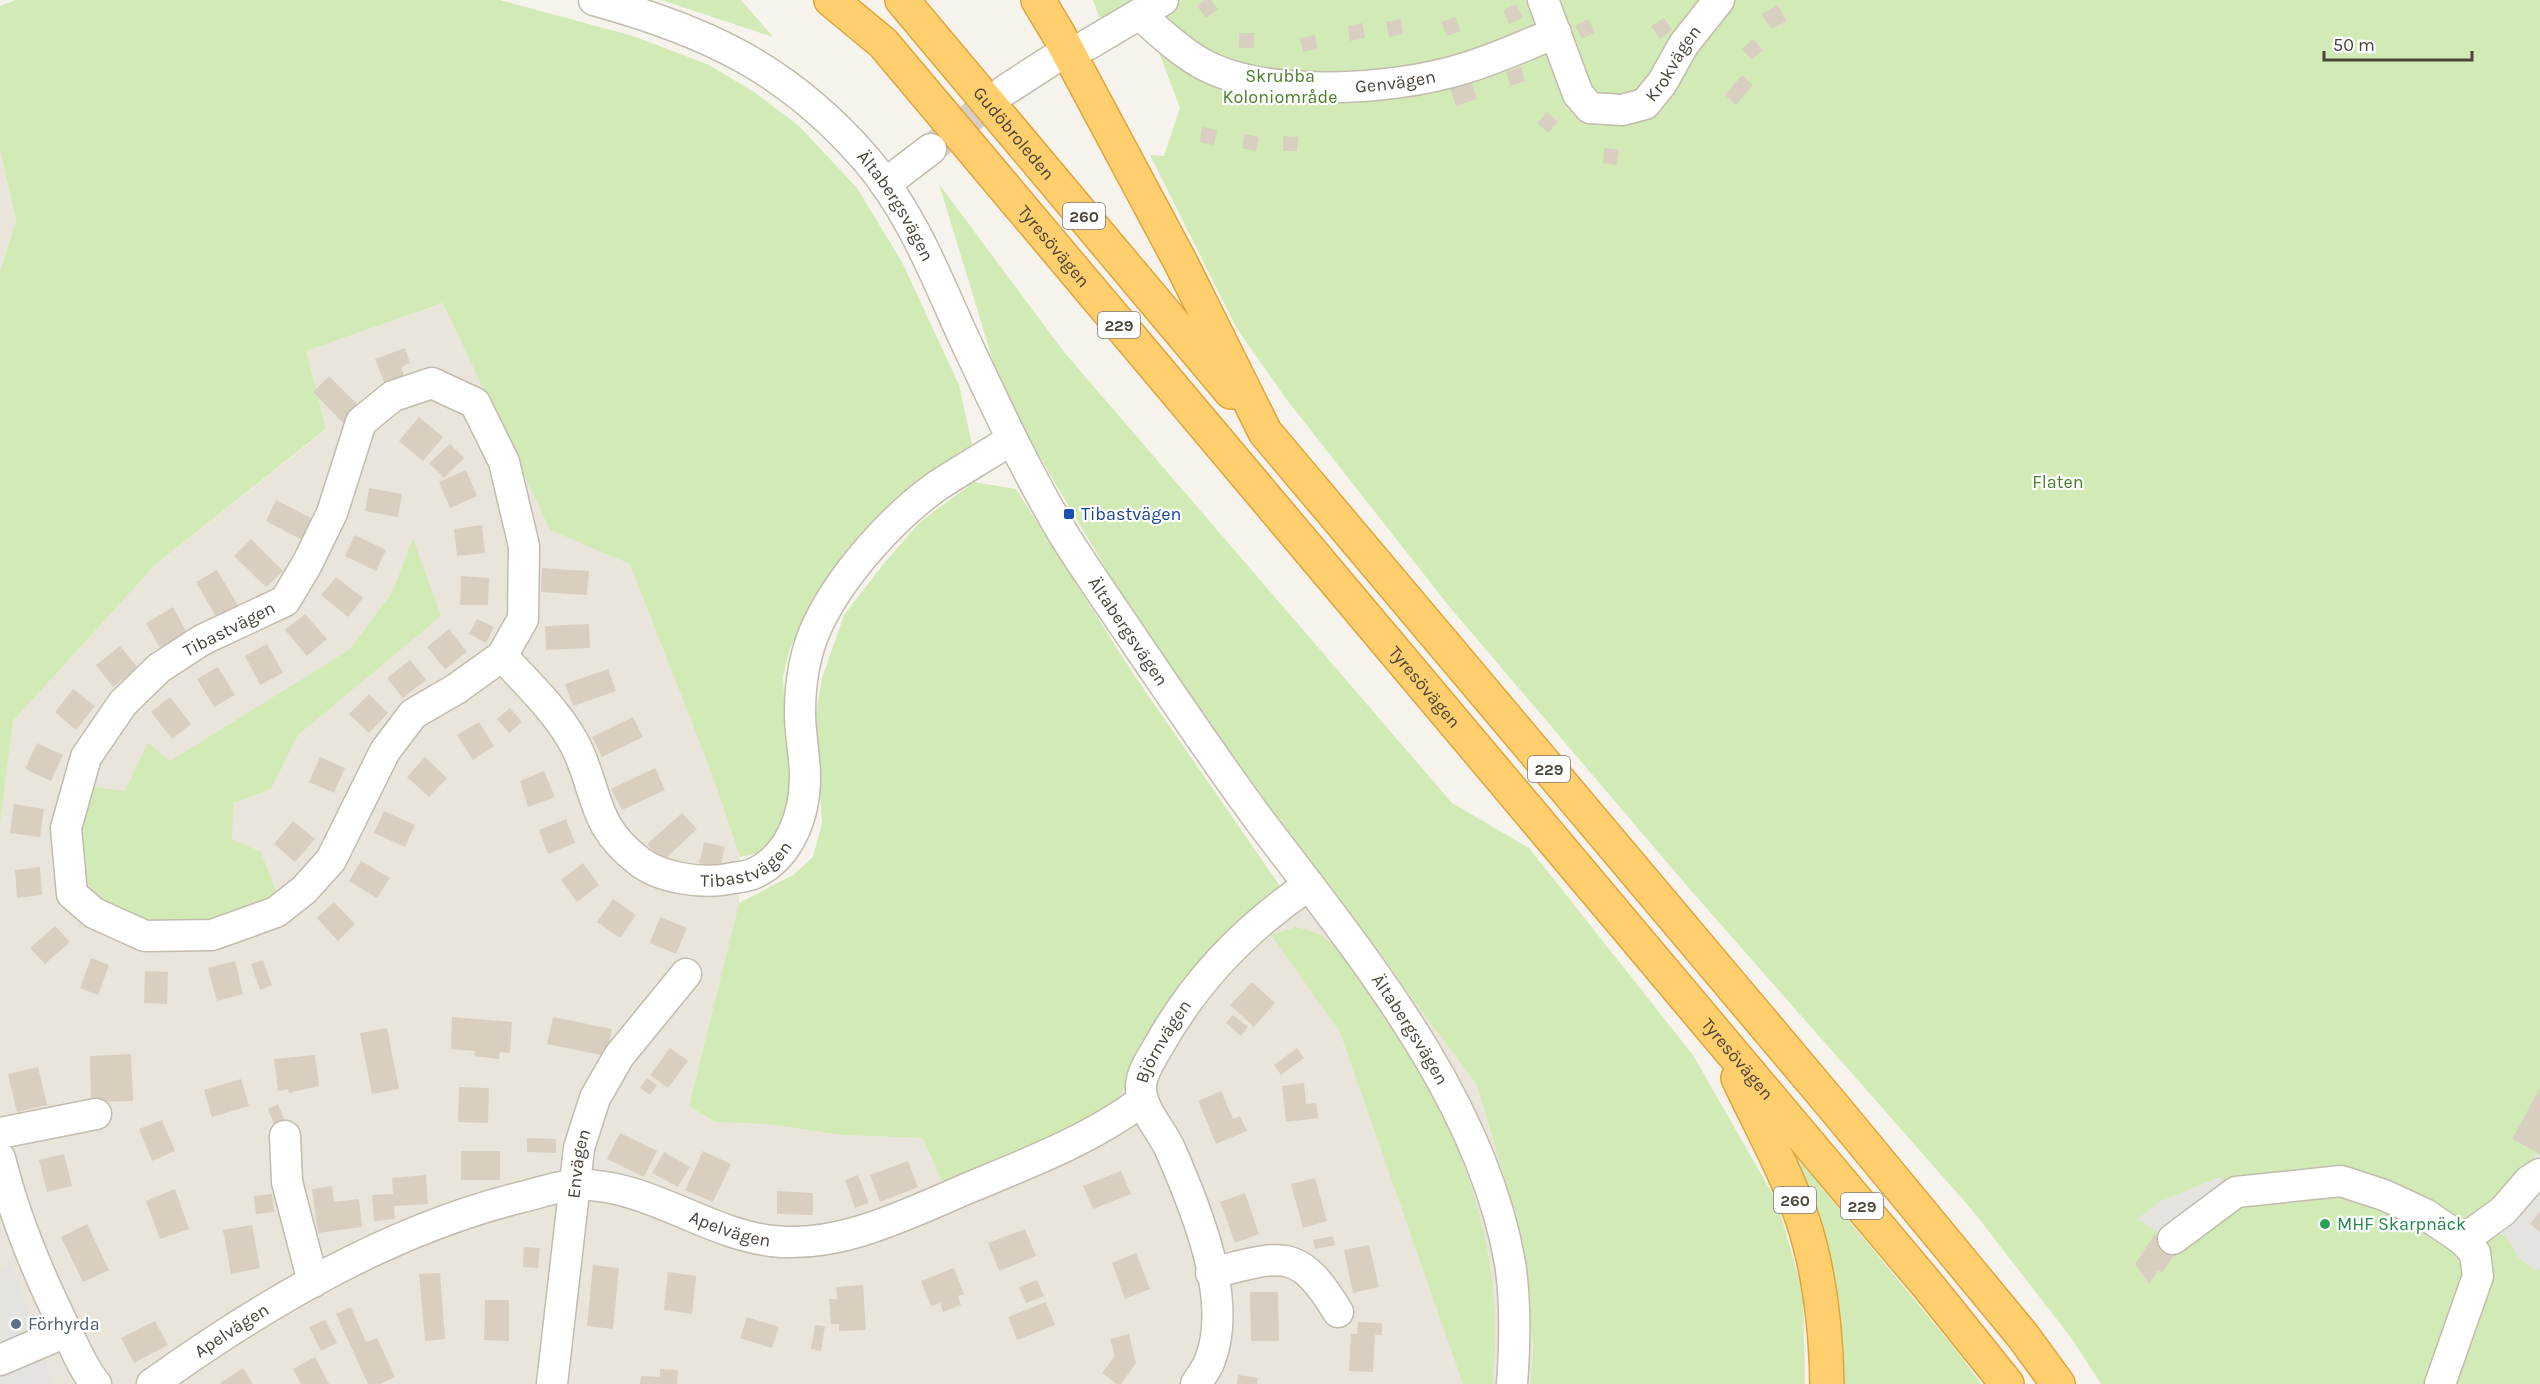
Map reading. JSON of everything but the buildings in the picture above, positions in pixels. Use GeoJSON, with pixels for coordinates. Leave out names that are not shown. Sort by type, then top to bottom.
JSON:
{"type":"FeatureCollection","features":[{"type":"Feature","properties":{"kind":"highway","name":"Tyresövägen"},"geometry":{"type":"LineString","coordinates":[[831,0],[883,43],[1930,1288],[2007,1384]]}},
{"type":"Feature","properties":{"kind":"highway"},"geometry":{"type":"LineString","coordinates":[[848,0],[883,43]]}},
{"type":"Feature","properties":{"kind":"highway","name":"Gudöbroleden"},"geometry":{"type":"LineString","coordinates":[[902,0],[1265,432]]}},
{"type":"Feature","properties":{"kind":"highway","name":"229"},"geometry":{"type":"LineString","coordinates":[[1038,0],[1181,263],[1265,432],[1841,1115],[2023,1336],[2058,1384]]}},
{"type":"Feature","properties":{"kind":"highway","name":"260"},"geometry":{"type":"LineString","coordinates":[[1714,1031],[1781,1167],[1803,1220],[1821,1298],[1827,1384]]}},
{"type":"Feature","properties":{"kind":"street","name":"Ältabergsvägen"},"geometry":{"type":"LineString","coordinates":[[594,0],[678,26],[717,42],[759,65],[828,118],[868,161],[885,184],[907,218],[931,266],[1011,440],[1066,538],[1157,674],[1417,1038],[1452,1099],[1479,1160],[1509,1263],[1514,1353],[1512,1384]]}},
{"type":"Feature","properties":{"kind":"street","name":"Krokvägen"},"geometry":{"type":"LineString","coordinates":[[1543,0],[1578,94],[1590,108],[1622,110],[1644,104],[1662,83],[1684,44],[1719,0]]}},
{"type":"Feature","properties":{"kind":"street"},"geometry":{"type":"LineString","coordinates":[[1087,45],[1151,7]]}},
{"type":"Feature","properties":{"kind":"street","name":"Genvägen"},"geometry":{"type":"LineString","coordinates":[[1151,7],[1201,63],[1238,79],[1310,88],[1394,84],[1462,69],[1556,33]]}},
{"type":"Feature","properties":{"kind":"street"},"geometry":{"type":"LineString","coordinates":[[1004,90],[1055,58]]}},
{"type":"Feature","properties":{"kind":"street"},"geometry":{"type":"LineString","coordinates":[[885,184],[931,149]]}},
{"type":"Feature","properties":{"kind":"street","name":"Tibastvägen"},"geometry":{"type":"LineString","coordinates":[[432,383],[475,403],[504,462],[524,546],[523,619],[502,656],[456,689],[413,714],[386,751],[331,861],[304,890],[276,912],[212,935],[145,936],[94,913],[72,894],[66,828],[86,757],[123,703],[159,668],[202,640],[285,601],[307,564],[332,513],[361,422],[393,396],[432,383]]}},
{"type":"Feature","properties":{"kind":"street","name":"Tibastvägen"},"geometry":{"type":"LineString","coordinates":[[502,656],[548,706],[579,752],[597,810],[612,836],[642,864],[685,880],[713,882],[754,874],[784,851],[799,820],[805,777],[800,714],[802,676],[818,624],[839,590],[892,525],[936,487],[1011,440]]}},
{"type":"Feature","properties":{"kind":"street","name":"Björnvägen"},"geometry":{"type":"LineString","coordinates":[[1196,1384],[1210,1360],[1218,1306],[1206,1247],[1169,1147],[1142,1101],[1140,1086],[1148,1063],[1176,1015],[1222,958],[1290,898],[1309,885]]}},
{"type":"Feature","properties":{"kind":"street","name":"Envägen"},"geometry":{"type":"LineString","coordinates":[[552,1384],[579,1148],[595,1098],[619,1056],[686,974]]}},
{"type":"Feature","properties":{"kind":"street","name":"Apelvägen"},"geometry":{"type":"LineString","coordinates":[[152,1384],[196,1353],[313,1282],[414,1231],[497,1204],[574,1185],[623,1191],[661,1203],[735,1233],[772,1241],[809,1241],[850,1234],[903,1215],[1019,1167],[1098,1130],[1142,1101]]}},
{"type":"Feature","properties":{"kind":"street"},"geometry":{"type":"LineString","coordinates":[[0,1133],[96,1114]]}},
{"type":"Feature","properties":{"kind":"street"},"geometry":{"type":"LineString","coordinates":[[285,1136],[287,1182],[313,1282]]}},
{"type":"Feature","properties":{"kind":"street"},"geometry":{"type":"LineString","coordinates":[[1,1164],[8,1191],[66,1332],[89,1376],[96,1384]]}},
{"type":"Feature","properties":{"kind":"street"},"geometry":{"type":"LineString","coordinates":[[2463,1240],[2504,1211],[2529,1181],[2540,1174]]}},
{"type":"Feature","properties":{"kind":"street"},"geometry":{"type":"LineString","coordinates":[[2173,1239],[2236,1192],[2341,1181],[2384,1195],[2426,1214],[2463,1240],[2475,1253],[2478,1276],[2440,1384]]}},
{"type":"Feature","properties":{"kind":"street"},"geometry":{"type":"LineString","coordinates":[[1211,1274],[1273,1259],[1290,1260],[1305,1268],[1322,1286],[1338,1312]]}},
{"type":"Feature","properties":{"kind":"street"},"geometry":{"type":"LineString","coordinates":[[0,1360],[66,1332]]}},
{"type":"Feature","properties":{"kind":"shaded area"},"geometry":{"type":"Polygon","coordinates":[[[0,149],[16,221],[0,271],[0,149]]]}},
{"type":"Feature","properties":{"kind":"shaded area"},"geometry":{"type":"Polygon","coordinates":[[[444,303],[550,530],[630,563],[713,777],[740,857],[739,903],[689,1106],[715,1122],[766,1124],[842,1135],[923,1138],[1139,1060],[1195,973],[1280,886],[1304,854],[1477,1085],[1521,1236],[1533,1347],[1530,1384],[0,1384],[0,825],[13,721],[156,564],[326,430],[305,351],[444,303]]]}},
{"type":"Feature","properties":{"kind":"shaded area"},"geometry":{"type":"Polygon","coordinates":[[[2536,1154],[2540,1155],[2540,1211],[2530,1224],[2540,1232],[2540,1266],[2536,1271],[2518,1257],[2507,1238],[2482,1218],[2512,1191],[2536,1154]]]}},
{"type":"Feature","properties":{"kind":"shaded area"},"geometry":{"type":"Polygon","coordinates":[[[2220,1177],[2238,1206],[2182,1247],[2137,1219],[2161,1201],[2220,1177]]]}},
{"type":"Feature","properties":{"kind":"shaded area","name":"Förhyrda"},"geometry":{"type":"Polygon","coordinates":[[[11,1264],[53,1384],[1,1384],[0,1268],[11,1264]]]}},
{"type":"Feature","properties":{"kind":"green space"},"geometry":{"type":"Polygon","coordinates":[[[16,0],[500,0],[633,36],[709,65],[754,92],[799,126],[857,188],[902,262],[959,385],[973,449],[830,576],[790,648],[783,677],[790,804],[778,836],[757,853],[740,857],[713,777],[630,564],[550,530],[443,303],[306,351],[326,429],[156,564],[13,721],[0,825],[0,271],[16,221],[0,149],[0,6],[16,0]]]}},
{"type":"Feature","properties":{"kind":"green space"},"geometry":{"type":"Polygon","coordinates":[[[661,0],[741,0],[773,37],[661,0]]]}},
{"type":"Feature","properties":{"kind":"green space","name":"Flaten"},"geometry":{"type":"Polygon","coordinates":[[[1093,0],[2540,0],[2540,1384],[2101,1384],[2072,1339],[1973,1211],[1687,886],[1448,605],[1287,400],[1237,329],[1150,155],[1164,156],[1180,108],[1154,39],[1122,15],[1099,17],[1093,0]]]}},
{"type":"Feature","properties":{"kind":"green space"},"geometry":{"type":"Polygon","coordinates":[[[939,184],[1064,352],[1452,803],[1529,848],[1693,1055],[1777,1202],[1803,1293],[1805,1384],[1530,1384],[1533,1347],[1521,1236],[1477,1085],[1304,854],[1143,631],[1004,397],[939,184]]]}},
{"type":"Feature","properties":{"kind":"green space"},"geometry":{"type":"Polygon","coordinates":[[[974,482],[1016,489],[1134,675],[1280,886],[1196,972],[1172,1005],[1110,1110],[944,1185],[923,1138],[842,1135],[766,1124],[715,1122],[689,1106],[739,903],[793,875],[813,857],[822,823],[815,719],[822,678],[844,615],[920,522],[974,482]]]}},
{"type":"Feature","properties":{"kind":"green space"},"geometry":{"type":"Polygon","coordinates":[[[413,539],[441,616],[298,735],[271,789],[233,803],[232,839],[261,852],[277,895],[212,925],[148,924],[97,899],[78,865],[84,806],[94,787],[125,791],[148,743],[170,761],[349,650],[392,593],[413,539]]]}},
{"type":"Feature","properties":{"kind":"green space"},"geometry":{"type":"Polygon","coordinates":[[[1296,927],[1326,938],[1346,959],[1400,1037],[1449,1129],[1469,1178],[1483,1229],[1492,1280],[1495,1332],[1492,1384],[1463,1384],[1340,1032],[1271,935],[1296,927]]]}},
{"type":"Feature","properties":{"kind":"green space"},"geometry":{"type":"Polygon","coordinates":[[[1774,1130],[1961,1356],[1981,1384],[1838,1384],[1774,1130]]]}},
{"type":"Feature","properties":{"kind":"tunnel"},"geometry":{"type":"LineString","coordinates":[[931,149],[1004,91]]}},
{"type":"Feature","properties":{"kind":"place","name":"Tibastvägen"},"geometry":{"type":"Point","coordinates":[1069,514]}},
{"type":"Feature","properties":{"kind":"place","name":"MHF Skarpnäck"},"geometry":{"type":"Point","coordinates":[2325,1224]}},
{"type":"Feature","properties":{"kind":"place","name":"Förhyrda"},"geometry":{"type":"Point","coordinates":[16,1324]}},
{"type":"Feature","properties":{"kind":"park label","name":"Skrubba Koloniområde"},"geometry":{"type":"Point","coordinates":[1280,86]}}]}
